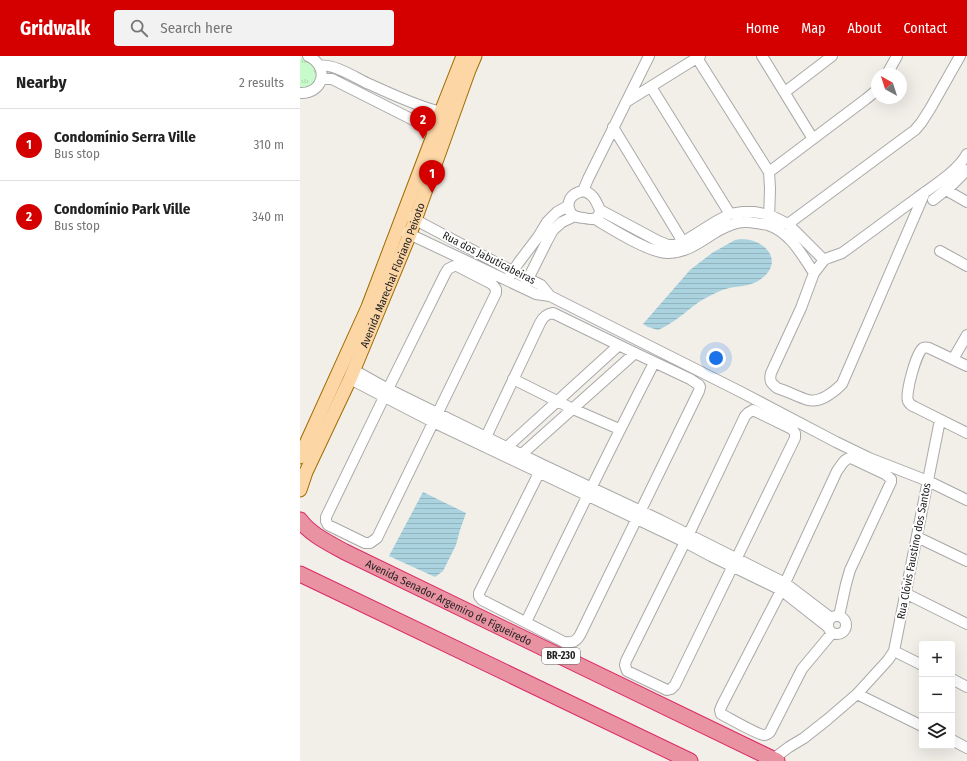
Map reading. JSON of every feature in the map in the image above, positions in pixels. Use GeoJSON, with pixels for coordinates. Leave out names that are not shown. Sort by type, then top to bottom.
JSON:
{"type":"FeatureCollection","features":[{"type":"Feature","properties":{"kind":"highway","name":"Avenida Senador Argemiro de Figueiredo"},"geometry":{"type":"LineString","coordinates":[[300,520],[310,531],[345,552],[775,760]]}},
{"type":"Feature","properties":{"kind":"highway"},"geometry":{"type":"LineString","coordinates":[[300,574],[690,761]]}},
{"type":"Feature","properties":{"kind":"main road","name":"Avenida Marechal Floriano Peixoto"},"geometry":{"type":"LineString","coordinates":[[300,490],[368,307],[410,234],[409,216],[441,112],[463,56]]}},
{"type":"Feature","properties":{"kind":"main road","name":"Avenida Marechal Floriano Peixoto"},"geometry":{"type":"LineString","coordinates":[[300,457],[334,399],[352,375],[388,270],[397,229],[409,216],[475,56]]}},
{"type":"Feature","properties":{"kind":"street"},"geometry":{"type":"LineString","coordinates":[[300,93],[306,94],[316,89],[322,79],[320,66],[317,61],[308,56]]}},
{"type":"Feature","properties":{"kind":"street"},"geometry":{"type":"LineString","coordinates":[[583,191],[649,56]]}},
{"type":"Feature","properties":{"kind":"street"},"geometry":{"type":"LineString","coordinates":[[762,56],[813,138]]}},
{"type":"Feature","properties":{"kind":"street"},"geometry":{"type":"LineString","coordinates":[[784,92],[832,56]]}},
{"type":"Feature","properties":{"kind":"street"},"geometry":{"type":"LineString","coordinates":[[891,68],[898,56]]}},
{"type":"Feature","properties":{"kind":"street"},"geometry":{"type":"LineString","coordinates":[[788,224],[915,130],[922,123],[960,56]]}},
{"type":"Feature","properties":{"kind":"street"},"geometry":{"type":"LineString","coordinates":[[626,102],[698,57],[768,172],[770,188],[769,220]]}},
{"type":"Feature","properties":{"kind":"street"},"geometry":{"type":"LineString","coordinates":[[320,66],[331,66],[420,106],[441,112]]}},
{"type":"Feature","properties":{"kind":"street"},"geometry":{"type":"LineString","coordinates":[[352,89],[358,78]]}},
{"type":"Feature","properties":{"kind":"street"},"geometry":{"type":"LineString","coordinates":[[322,79],[332,80],[352,89],[435,131]]}},
{"type":"Feature","properties":{"kind":"street"},"geometry":{"type":"LineString","coordinates":[[651,86],[730,214]]}},
{"type":"Feature","properties":{"kind":"street"},"geometry":{"type":"LineString","coordinates":[[768,172],[871,95]]}},
{"type":"Feature","properties":{"kind":"street"},"geometry":{"type":"LineString","coordinates":[[613,127],[684,242]]}},
{"type":"Feature","properties":{"kind":"street"},"geometry":{"type":"LineString","coordinates":[[925,192],[842,384],[837,390],[829,395],[818,399],[809,400],[778,388],[771,381],[771,373],[814,273],[824,260],[842,253],[925,192],[964,160],[967,154]]}},
{"type":"Feature","properties":{"kind":"street"},"geometry":{"type":"LineString","coordinates":[[933,200],[967,170]]}},
{"type":"Feature","properties":{"kind":"street"},"geometry":{"type":"LineString","coordinates":[[946,190],[967,202]]}},
{"type":"Feature","properties":{"kind":"street"},"geometry":{"type":"LineString","coordinates":[[814,273],[793,242],[769,220],[754,212],[730,214],[684,242],[675,245],[668,245],[600,210],[591,194],[588,192],[583,191],[574,194],[568,203],[569,210],[575,216],[595,219],[640,244],[656,251],[667,253],[680,252],[692,248],[731,224],[769,220],[788,224],[824,260]]}},
{"type":"Feature","properties":{"kind":"street"},"geometry":{"type":"LineString","coordinates":[[507,281],[512,271],[538,237],[547,222],[557,212],[568,206]]}},
{"type":"Feature","properties":{"kind":"street"},"geometry":{"type":"LineString","coordinates":[[595,219],[599,215],[600,210]]}},
{"type":"Feature","properties":{"kind":"street","name":"Rua dos Jabuticabeiras"},"geometry":{"type":"LineString","coordinates":[[409,216],[541,285],[550,296]]}},
{"type":"Feature","properties":{"kind":"street"},"geometry":{"type":"LineString","coordinates":[[523,288],[553,230],[562,222],[575,216]]}},
{"type":"Feature","properties":{"kind":"street","name":"Rua dos Jabuticabeiras"},"geometry":{"type":"LineString","coordinates":[[397,229],[536,294],[550,296]]}},
{"type":"Feature","properties":{"kind":"street"},"geometry":{"type":"LineString","coordinates":[[940,251],[967,266]]}},
{"type":"Feature","properties":{"kind":"street"},"geometry":{"type":"LineString","coordinates":[[457,266],[492,284],[496,289],[496,293],[377,538],[370,543],[365,543],[328,525],[326,517],[387,393],[445,274],[451,267],[457,266]]}},
{"type":"Feature","properties":{"kind":"street"},"geometry":{"type":"LineString","coordinates":[[550,296],[741,392],[836,442],[869,458],[967,500]]}},
{"type":"Feature","properties":{"kind":"street"},"geometry":{"type":"LineString","coordinates":[[484,441],[542,318],[549,313],[553,313],[634,354],[696,382],[699,385],[699,392],[577,639],[570,643],[564,642],[482,600],[479,596],[479,593],[541,469]]}},
{"type":"Feature","properties":{"kind":"street"},"geometry":{"type":"LineString","coordinates":[[953,359],[967,335]]}},
{"type":"Feature","properties":{"kind":"street"},"geometry":{"type":"LineString","coordinates":[[508,447],[618,346]]}},
{"type":"Feature","properties":{"kind":"street"},"geometry":{"type":"LineString","coordinates":[[967,366],[929,348],[923,348],[918,355],[914,366],[907,397],[908,401],[915,407],[967,433]]}},
{"type":"Feature","properties":{"kind":"street"},"geometry":{"type":"LineString","coordinates":[[522,454],[634,354]]}},
{"type":"Feature","properties":{"kind":"street"},"geometry":{"type":"LineString","coordinates":[[526,622],[620,429],[654,363]]}},
{"type":"Feature","properties":{"kind":"street"},"geometry":{"type":"LineString","coordinates":[[352,375],[435,418],[686,538],[783,587],[832,623]]}},
{"type":"Feature","properties":{"kind":"street"},"geometry":{"type":"LineString","coordinates":[[512,379],[620,429]]}},
{"type":"Feature","properties":{"kind":"street"},"geometry":{"type":"LineString","coordinates":[[754,410],[792,429],[795,433],[795,438],[674,688],[667,690],[631,674],[625,668],[625,665],[686,538],[745,416],[754,410]]}},
{"type":"Feature","properties":{"kind":"street","name":"Rua Clóvis Faustino dos Santos"},"geometry":{"type":"LineString","coordinates":[[894,651],[940,420]]}},
{"type":"Feature","properties":{"kind":"street"},"geometry":{"type":"LineString","coordinates":[[484,441],[508,447],[522,454],[541,469]]}},
{"type":"Feature","properties":{"kind":"street"},"geometry":{"type":"LineString","coordinates":[[851,458],[885,474],[891,479],[891,482],[850,570],[832,623],[802,669],[770,732],[763,735],[721,714],[720,710],[783,587],[837,471],[845,460],[851,458]]}},
{"type":"Feature","properties":{"kind":"street"},"geometry":{"type":"LineString","coordinates":[[917,537],[967,561]]}},
{"type":"Feature","properties":{"kind":"street"},"geometry":{"type":"LineString","coordinates":[[906,593],[967,624]]}},
{"type":"Feature","properties":{"kind":"street"},"geometry":{"type":"LineString","coordinates":[[775,760],[789,747],[804,738],[857,694],[888,660],[894,651],[919,664]]}},
{"type":"Feature","properties":{"kind":"street"},"geometry":{"type":"LineString","coordinates":[[955,681],[967,687]]}},
{"type":"Feature","properties":{"kind":"street"},"geometry":{"type":"LineString","coordinates":[[857,694],[919,725]]}},
{"type":"Feature","properties":{"kind":"street"},"geometry":{"type":"LineString","coordinates":[[955,742],[967,748]]}},
{"type":"Feature","properties":{"kind":"green space"},"geometry":{"type":"Polygon","coordinates":[[[303,58],[310,61],[314,66],[316,69],[316,77],[311,86],[300,89],[300,59],[303,58]]]}},
{"type":"Feature","properties":{"kind":"water"},"geometry":{"type":"Polygon","coordinates":[[[741,239],[758,243],[769,252],[772,258],[768,272],[761,279],[752,284],[725,289],[712,295],[658,330],[643,324],[690,270],[712,253],[735,240],[741,239]]]}},
{"type":"Feature","properties":{"kind":"water"},"geometry":{"type":"Polygon","coordinates":[[[423,492],[466,513],[456,545],[443,571],[435,577],[389,556],[423,492]]]}},
{"type":"Feature","properties":{"kind":"place","name":"Condomínio Park Ville"},"geometry":{"type":"Point","coordinates":[423,139]}},
{"type":"Feature","properties":{"kind":"place","name":"Condomínio Serra Ville"},"geometry":{"type":"Point","coordinates":[432,193]}}]}
